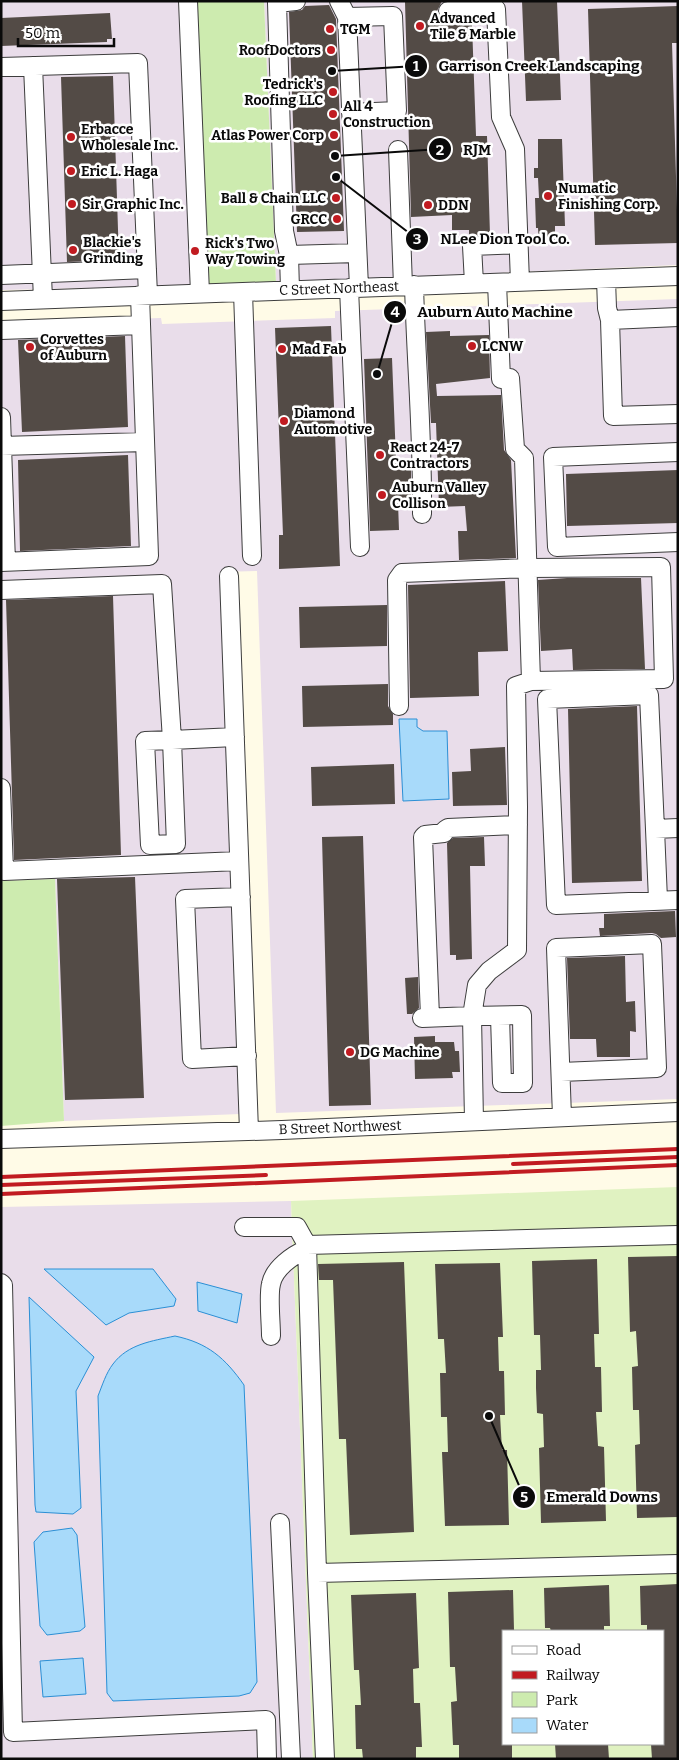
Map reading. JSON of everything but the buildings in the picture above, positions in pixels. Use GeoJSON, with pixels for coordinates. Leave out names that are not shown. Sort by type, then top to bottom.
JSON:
{"type":"FeatureCollection","features":[{"type":"Feature","properties":{"kind":"street"},"geometry":{"type":"LineString","coordinates":[[188,1],[200,293]]}},
{"type":"Feature","properties":{"kind":"street"},"geometry":{"type":"LineString","coordinates":[[290,290],[289,255],[284,231],[277,4],[296,1]]}},
{"type":"Feature","properties":{"kind":"street"},"geometry":{"type":"LineString","coordinates":[[339,1],[347,17],[357,253],[354,288],[360,547]]}},
{"type":"Feature","properties":{"kind":"street"},"geometry":{"type":"LineString","coordinates":[[448,11],[496,9],[501,117],[515,148],[520,282]]}},
{"type":"Feature","properties":{"kind":"street"},"geometry":{"type":"LineString","coordinates":[[347,17],[393,16],[394,35],[397,111],[351,113]]}},
{"type":"Feature","properties":{"kind":"street"},"geometry":{"type":"LineString","coordinates":[[1,67],[138,63],[147,268],[141,325],[150,556],[4,562],[1,417]]}},
{"type":"Feature","properties":{"kind":"street"},"geometry":{"type":"LineString","coordinates":[[33,66],[43,299]]}},
{"type":"Feature","properties":{"kind":"street"},"geometry":{"type":"LineString","coordinates":[[398,150],[415,339],[422,470],[422,514]]}},
{"type":"Feature","properties":{"kind":"street"},"geometry":{"type":"LineString","coordinates":[[474,283],[472,246],[519,244]]}},
{"type":"Feature","properties":{"kind":"street"},"geometry":{"type":"LineString","coordinates":[[289,255],[357,253]]}},
{"type":"Feature","properties":{"kind":"street"},"geometry":{"type":"LineString","coordinates":[[1,275],[147,268]]}},
{"type":"Feature","properties":{"kind":"street","name":"C Street Northeast"},"geometry":{"type":"LineString","coordinates":[[1,301],[678,276]]}},
{"type":"Feature","properties":{"kind":"street"},"geometry":{"type":"LineString","coordinates":[[606,279],[607,308],[610,320],[613,416],[678,414]]}},
{"type":"Feature","properties":{"kind":"street"},"geometry":{"type":"LineString","coordinates":[[497,282],[501,379],[510,378],[515,449],[524,458],[531,681]]}},
{"type":"Feature","properties":{"kind":"street"},"geometry":{"type":"LineString","coordinates":[[243,292],[252,556]]}},
{"type":"Feature","properties":{"kind":"street"},"geometry":{"type":"LineString","coordinates":[[610,320],[678,318]]}},
{"type":"Feature","properties":{"kind":"street"},"geometry":{"type":"LineString","coordinates":[[1,330],[141,325]]}},
{"type":"Feature","properties":{"kind":"street"},"geometry":{"type":"LineString","coordinates":[[2,446],[146,442]]}},
{"type":"Feature","properties":{"kind":"street"},"geometry":{"type":"LineString","coordinates":[[678,452],[553,457],[557,547],[678,542]]}},
{"type":"Feature","properties":{"kind":"street"},"geometry":{"type":"LineString","coordinates":[[400,706],[397,580],[402,573],[528,568],[661,567],[664,680],[531,681],[516,686],[517,950],[489,971],[477,985],[472,1016],[474,1121]]}},
{"type":"Feature","properties":{"kind":"street"},"geometry":{"type":"LineString","coordinates":[[229,576],[249,1131]]}},
{"type":"Feature","properties":{"kind":"street"},"geometry":{"type":"LineString","coordinates":[[1,590],[162,584],[172,740],[176,844],[150,845],[145,741],[172,740],[235,737]]}},
{"type":"Feature","properties":{"kind":"street"},"geometry":{"type":"LineString","coordinates":[[658,900],[649,695],[547,699],[556,905],[678,900]]}},
{"type":"Feature","properties":{"kind":"street"},"geometry":{"type":"LineString","coordinates":[[1,788],[4,870],[239,861]]}},
{"type":"Feature","properties":{"kind":"street"},"geometry":{"type":"LineString","coordinates":[[500,1016],[426,1018],[423,836],[444,833],[448,828],[518,825]]}},
{"type":"Feature","properties":{"kind":"street"},"geometry":{"type":"LineString","coordinates":[[655,830],[678,828]]}},
{"type":"Feature","properties":{"kind":"street"},"geometry":{"type":"LineString","coordinates":[[241,897],[185,899],[185,909],[192,1059],[247,1056]]}},
{"type":"Feature","properties":{"kind":"street"},"geometry":{"type":"LineString","coordinates":[[561,1072],[657,1068],[652,944],[556,948],[562,1117]]}},
{"type":"Feature","properties":{"kind":"street","name":"B Street Northwest"},"geometry":{"type":"LineString","coordinates":[[1,1139],[249,1131],[678,1112]]}},
{"type":"Feature","properties":{"kind":"street"},"geometry":{"type":"LineString","coordinates":[[244,1227],[297,1226],[307,1247],[325,1759]]}},
{"type":"Feature","properties":{"kind":"street"},"geometry":{"type":"LineString","coordinates":[[271,1336],[270,1285],[274,1274],[296,1254],[307,1247],[678,1236]]}},
{"type":"Feature","properties":{"kind":"street"},"geometry":{"type":"LineString","coordinates":[[1,1283],[3,1285],[13,1732],[266,1720],[267,1759]]}},
{"type":"Feature","properties":{"kind":"street"},"geometry":{"type":"LineString","coordinates":[[280,1523],[291,1759]]}},
{"type":"Feature","properties":{"kind":"street"},"geometry":{"type":"LineString","coordinates":[[317,1573],[678,1564]]}},
{"type":"Feature","properties":{"kind":"shaded area"},"geometry":{"type":"Polygon","coordinates":[[[1,1],[180,1],[192,286],[1,290],[1,1]]]}},
{"type":"Feature","properties":{"kind":"shaded area"},"geometry":{"type":"Polygon","coordinates":[[[264,1],[678,1],[678,265],[276,283],[264,1]]]}},
{"type":"Feature","properties":{"kind":"shaded area"},"geometry":{"type":"Polygon","coordinates":[[[678,299],[678,1099],[276,1113],[257,571],[222,572],[240,1114],[64,1121],[55,879],[1,881],[1,323],[161,318],[162,324],[335,318],[335,311],[678,299]]]}},
{"type":"Feature","properties":{"kind":"shaded area"},"geometry":{"type":"Polygon","coordinates":[[[291,1201],[313,1759],[1,1759],[1,1207],[291,1201]]]}},
{"type":"Feature","properties":{"kind":"green space"},"geometry":{"type":"Polygon","coordinates":[[[180,1],[264,1],[276,283],[192,286],[180,1]]]}},
{"type":"Feature","properties":{"kind":"green space"},"geometry":{"type":"Polygon","coordinates":[[[55,879],[64,1121],[1,1126],[1,881],[55,879]]]}},
{"type":"Feature","properties":{"kind":"green space"},"geometry":{"type":"Polygon","coordinates":[[[678,1187],[678,1759],[313,1759],[291,1201],[678,1187]]]}},
{"type":"Feature","properties":{"kind":"water"},"geometry":{"type":"Polygon","coordinates":[[[399,719],[417,719],[417,727],[423,731],[447,731],[449,799],[403,801],[399,719]]]}},
{"type":"Feature","properties":{"kind":"water"},"geometry":{"type":"Polygon","coordinates":[[[44,1269],[153,1269],[176,1299],[174,1306],[129,1313],[106,1325],[44,1269]]]}},
{"type":"Feature","properties":{"kind":"water"},"geometry":{"type":"Polygon","coordinates":[[[197,1282],[242,1294],[237,1323],[198,1311],[197,1282]]]}},
{"type":"Feature","properties":{"kind":"water"},"geometry":{"type":"Polygon","coordinates":[[[29,1297],[94,1357],[76,1391],[81,1508],[73,1514],[36,1512],[29,1297]]]}},
{"type":"Feature","properties":{"kind":"water"},"geometry":{"type":"Polygon","coordinates":[[[175,1336],[197,1343],[215,1353],[223,1359],[244,1385],[257,1682],[250,1693],[239,1696],[113,1701],[107,1693],[98,1396],[104,1380],[119,1357],[141,1344],[175,1336]]]}},
{"type":"Feature","properties":{"kind":"water"},"geometry":{"type":"Polygon","coordinates":[[[72,1528],[77,1535],[85,1627],[80,1631],[47,1635],[40,1626],[34,1542],[43,1532],[72,1528]]]}},
{"type":"Feature","properties":{"kind":"water"},"geometry":{"type":"Polygon","coordinates":[[[83,1658],[86,1694],[43,1697],[40,1661],[83,1658]]]}},
{"type":"Feature","properties":{"kind":"railway"},"geometry":{"type":"LineString","coordinates":[[1,1177],[678,1149]]}},
{"type":"Feature","properties":{"kind":"railway"},"geometry":{"type":"LineString","coordinates":[[513,1164],[678,1157]]}},
{"type":"Feature","properties":{"kind":"railway"},"geometry":{"type":"LineString","coordinates":[[1,1194],[678,1165]]}},
{"type":"Feature","properties":{"kind":"railway"},"geometry":{"type":"LineString","coordinates":[[1,1185],[266,1175]]}},
{"type":"Feature","properties":{"kind":"place","name":"Advanced Tile & Marble"},"geometry":{"type":"Point","coordinates":[420,26]}},
{"type":"Feature","properties":{"kind":"place","name":"TGM"},"geometry":{"type":"Point","coordinates":[330,29]}},
{"type":"Feature","properties":{"kind":"place","name":"RoofDoctors"},"geometry":{"type":"Point","coordinates":[331,50]}},
{"type":"Feature","properties":{"kind":"place","name":"Garrison Creek Landscaping"},"geometry":{"type":"Point","coordinates":[332,71]}},
{"type":"Feature","properties":{"kind":"place","name":"Tedrick's Roofing LLC"},"geometry":{"type":"Point","coordinates":[333,92]}},
{"type":"Feature","properties":{"kind":"place","name":"All 4 Construction"},"geometry":{"type":"Point","coordinates":[333,114]}},
{"type":"Feature","properties":{"kind":"place","name":"Atlas Power Corp"},"geometry":{"type":"Point","coordinates":[334,135]}},
{"type":"Feature","properties":{"kind":"place","name":"Erbacce Wholesale Inc."},"geometry":{"type":"Point","coordinates":[71,137]}},
{"type":"Feature","properties":{"kind":"place","name":"RJM"},"geometry":{"type":"Point","coordinates":[335,156]}},
{"type":"Feature","properties":{"kind":"place","name":"Eric L. Haga"},"geometry":{"type":"Point","coordinates":[71,171]}},
{"type":"Feature","properties":{"kind":"place","name":"NLee Dion Tool Co."},"geometry":{"type":"Point","coordinates":[336,177]}},
{"type":"Feature","properties":{"kind":"place","name":"Numatic Finishing Corp."},"geometry":{"type":"Point","coordinates":[548,196]}},
{"type":"Feature","properties":{"kind":"place","name":"Ball & Chain LLC"},"geometry":{"type":"Point","coordinates":[336,198]}},
{"type":"Feature","properties":{"kind":"place","name":"Sir Graphic Inc."},"geometry":{"type":"Point","coordinates":[72,204]}},
{"type":"Feature","properties":{"kind":"place","name":"DDN"},"geometry":{"type":"Point","coordinates":[428,205]}},
{"type":"Feature","properties":{"kind":"place","name":"GRCC"},"geometry":{"type":"Point","coordinates":[337,219]}},
{"type":"Feature","properties":{"kind":"place","name":"Blackie's Grinding"},"geometry":{"type":"Point","coordinates":[73,250]}},
{"type":"Feature","properties":{"kind":"place","name":"Rick's Two Way Towing"},"geometry":{"type":"Point","coordinates":[195,251]}},
{"type":"Feature","properties":{"kind":"place","name":"LCNW"},"geometry":{"type":"Point","coordinates":[472,346]}},
{"type":"Feature","properties":{"kind":"place","name":"Corvettes of Auburn"},"geometry":{"type":"Point","coordinates":[30,347]}},
{"type":"Feature","properties":{"kind":"place","name":"Mad Fab"},"geometry":{"type":"Point","coordinates":[282,349]}},
{"type":"Feature","properties":{"kind":"place","name":"Auburn Auto Machine"},"geometry":{"type":"Point","coordinates":[377,374]}},
{"type":"Feature","properties":{"kind":"place","name":"Diamond Automotive"},"geometry":{"type":"Point","coordinates":[284,421]}},
{"type":"Feature","properties":{"kind":"place","name":"React 24-7 Contractors"},"geometry":{"type":"Point","coordinates":[380,455]}},
{"type":"Feature","properties":{"kind":"place","name":"Auburn Valley Collison"},"geometry":{"type":"Point","coordinates":[382,495]}},
{"type":"Feature","properties":{"kind":"place","name":"DG Machine"},"geometry":{"type":"Point","coordinates":[350,1052]}},
{"type":"Feature","properties":{"kind":"place","name":"Emerald Downs"},"geometry":{"type":"Point","coordinates":[489,1416]}}]}
